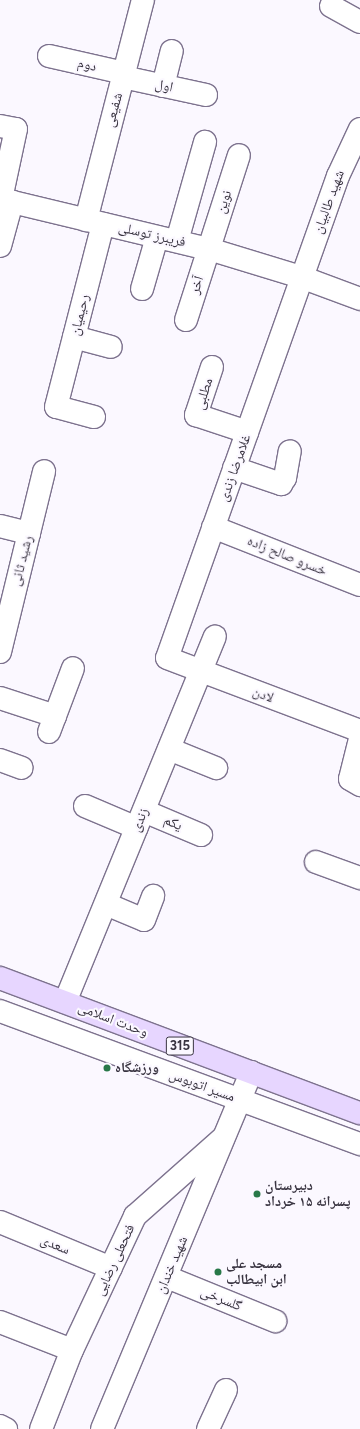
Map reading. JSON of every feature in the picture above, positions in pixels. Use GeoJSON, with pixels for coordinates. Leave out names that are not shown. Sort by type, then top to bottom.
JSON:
{"type":"FeatureCollection","features":[{"type":"Feature","properties":{"kind":"main road","name":"وحدت اسلامی"},"geometry":{"type":"LineString","coordinates":[[0,978],[251,1072],[359,1110]]}},
{"type":"Feature","properties":{"kind":"street","name":"شفیعی"},"geometry":{"type":"LineString","coordinates":[[95,222],[123,75],[142,0]]}},
{"type":"Feature","properties":{"kind":"street"},"geometry":{"type":"LineString","coordinates":[[331,6],[360,22]]}},
{"type":"Feature","properties":{"kind":"street"},"geometry":{"type":"LineString","coordinates":[[163,86],[172,51]]}},
{"type":"Feature","properties":{"kind":"street","name":"دوم"},"geometry":{"type":"LineString","coordinates":[[49,56],[123,75]]}},
{"type":"Feature","properties":{"kind":"street","name":"اول"},"geometry":{"type":"LineString","coordinates":[[123,75],[163,86],[206,95]]}},
{"type":"Feature","properties":{"kind":"street"},"geometry":{"type":"LineString","coordinates":[[0,126],[16,129],[4,200],[0,246]]}},
{"type":"Feature","properties":{"kind":"street","name":"شهید طالبیان"},"geometry":{"type":"LineString","coordinates":[[302,277],[338,176],[360,129]]}},
{"type":"Feature","properties":{"kind":"street"},"geometry":{"type":"LineString","coordinates":[[142,289],[167,239],[205,142]]}},
{"type":"Feature","properties":{"kind":"street","name":"نوین"},"geometry":{"type":"LineString","coordinates":[[209,249],[239,155]]}},
{"type":"Feature","properties":{"kind":"street","name":"فریبرز توسلی"},"geometry":{"type":"LineString","coordinates":[[4,200],[209,249],[302,277],[360,299]]}},
{"type":"Feature","properties":{"kind":"street","name":"رحیمیان"},"geometry":{"type":"LineString","coordinates":[[94,417],[56,407],[74,337],[95,222]]}},
{"type":"Feature","properties":{"kind":"street","name":"آخر"},"geometry":{"type":"LineString","coordinates":[[186,320],[209,249]]}},
{"type":"Feature","properties":{"kind":"street","name":"غلامرضا زندی"},"geometry":{"type":"LineString","coordinates":[[166,658],[302,277]]}},
{"type":"Feature","properties":{"kind":"street"},"geometry":{"type":"LineString","coordinates":[[74,337],[111,347]]}},
{"type":"Feature","properties":{"kind":"street","name":"مطلبی"},"geometry":{"type":"LineString","coordinates":[[212,367],[196,416],[247,432]]}},
{"type":"Feature","properties":{"kind":"street"},"geometry":{"type":"LineString","coordinates":[[234,468],[281,484],[285,478],[290,451]]}},
{"type":"Feature","properties":{"kind":"street","name":"رشید ثانی"},"geometry":{"type":"LineString","coordinates":[[0,652],[44,471]]}},
{"type":"Feature","properties":{"kind":"street"},"geometry":{"type":"LineString","coordinates":[[0,526],[29,533]]}},
{"type":"Feature","properties":{"kind":"street","name":"خسرو صالح زاده"},"geometry":{"type":"LineString","coordinates":[[213,527],[360,585]]}},
{"type":"Feature","properties":{"kind":"street","name":"زندی"},"geometry":{"type":"LineString","coordinates":[[65,1002],[215,637]]}},
{"type":"Feature","properties":{"kind":"street","name":"لادن"},"geometry":{"type":"LineString","coordinates":[[166,658],[360,731]]}},
{"type":"Feature","properties":{"kind":"street"},"geometry":{"type":"LineString","coordinates":[[0,698],[52,724],[73,668]]}},
{"type":"Feature","properties":{"kind":"street"},"geometry":{"type":"LineString","coordinates":[[355,782],[360,739]]}},
{"type":"Feature","properties":{"kind":"street"},"geometry":{"type":"LineString","coordinates":[[169,749],[216,768]]}},
{"type":"Feature","properties":{"kind":"street"},"geometry":{"type":"LineString","coordinates":[[0,760],[22,768]]}},
{"type":"Feature","properties":{"kind":"street","name":"یکم"},"geometry":{"type":"LineString","coordinates":[[85,806],[201,835]]}},
{"type":"Feature","properties":{"kind":"street"},"geometry":{"type":"LineString","coordinates":[[316,862],[360,878]]}},
{"type":"Feature","properties":{"kind":"street"},"geometry":{"type":"LineString","coordinates":[[106,904],[144,920],[153,896]]}},
{"type":"Feature","properties":{"kind":"street","name":"مسیر اتوبوس"},"geometry":{"type":"LineString","coordinates":[[0,1011],[360,1144]]}},
{"type":"Feature","properties":{"kind":"street","name":"شهید خندان"},"geometry":{"type":"LineString","coordinates":[[102,1429],[227,1134],[251,1072]]}},
{"type":"Feature","properties":{"kind":"street","name":"فتحعلی رضایی"},"geometry":{"type":"LineString","coordinates":[[40,1429],[72,1350],[135,1216],[227,1134]]}},
{"type":"Feature","properties":{"kind":"street","name":"سعدی"},"geometry":{"type":"LineString","coordinates":[[0,1222],[111,1268]]}},
{"type":"Feature","properties":{"kind":"street","name":"گلسرخی"},"geometry":{"type":"LineString","coordinates":[[167,1277],[275,1321]]}},
{"type":"Feature","properties":{"kind":"street"},"geometry":{"type":"LineString","coordinates":[[0,1322],[72,1350]]}},
{"type":"Feature","properties":{"kind":"street"},"geometry":{"type":"LineString","coordinates":[[208,1429],[226,1390]]}},
{"type":"Feature","properties":{"kind":"street"},"geometry":{"type":"LineString","coordinates":[[0,1426],[6,1429]]}},
{"type":"Feature","properties":{"kind":"place","name":"ورزشگاه"},"geometry":{"type":"Point","coordinates":[107,1068]}},
{"type":"Feature","properties":{"kind":"place","name":"دبیرستان پسرانه ۱۵ خرداد"},"geometry":{"type":"Point","coordinates":[257,1194]}},
{"type":"Feature","properties":{"kind":"place","name":"مسجد علی ابن ابیطالب"},"geometry":{"type":"Point","coordinates":[218,1272]}}]}
